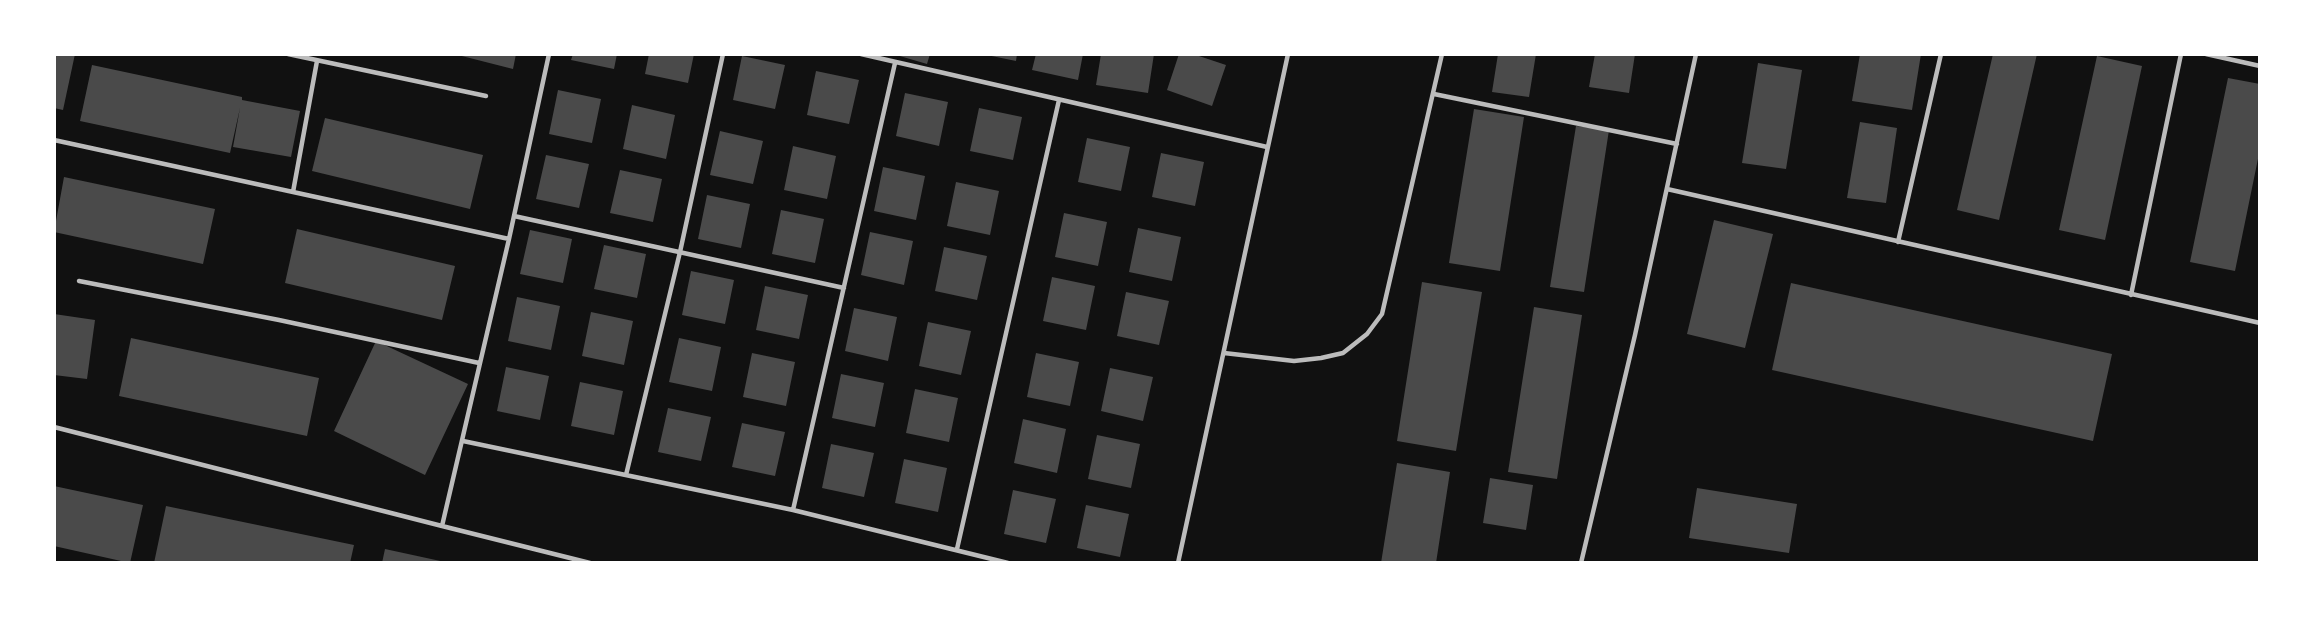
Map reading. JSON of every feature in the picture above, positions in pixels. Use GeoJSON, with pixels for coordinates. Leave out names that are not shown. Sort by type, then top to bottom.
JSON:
{"type":"FeatureCollection","features":[{"type":"Feature","properties":{"kind":"lane"},"geometry":{"type":"LineString","coordinates":[[288,54],[486,96]]}},
{"type":"Feature","properties":{"kind":"lane"},"geometry":{"type":"LineString","coordinates":[[442,526],[509,239],[549,54]]}},
{"type":"Feature","properties":{"kind":"lane"},"geometry":{"type":"LineString","coordinates":[[626,475],[680,252],[723,54]]}},
{"type":"Feature","properties":{"kind":"lane"},"geometry":{"type":"LineString","coordinates":[[861,54],[1267,147]]}},
{"type":"Feature","properties":{"kind":"lane"},"geometry":{"type":"LineString","coordinates":[[1178,563],[1288,54]]}},
{"type":"Feature","properties":{"kind":"lane"},"geometry":{"type":"LineString","coordinates":[[1224,353],[1294,361],[1343,353],[1367,334],[1382,314],[1442,54]]}},
{"type":"Feature","properties":{"kind":"lane"},"geometry":{"type":"LineString","coordinates":[[1581,563],[1635,335],[1696,54]]}},
{"type":"Feature","properties":{"kind":"lane"},"geometry":{"type":"LineString","coordinates":[[1898,242],[1941,54]]}},
{"type":"Feature","properties":{"kind":"lane"},"geometry":{"type":"LineString","coordinates":[[2131,295],[2181,54]]}},
{"type":"Feature","properties":{"kind":"lane"},"geometry":{"type":"LineString","coordinates":[[2206,54],[2260,66]]}},
{"type":"Feature","properties":{"kind":"lane"},"geometry":{"type":"LineString","coordinates":[[293,192],[317,61]]}},
{"type":"Feature","properties":{"kind":"lane"},"geometry":{"type":"LineString","coordinates":[[793,510],[895,63]]}},
{"type":"Feature","properties":{"kind":"lane"},"geometry":{"type":"LineString","coordinates":[[1434,94],[1677,144]]}},
{"type":"Feature","properties":{"kind":"lane"},"geometry":{"type":"LineString","coordinates":[[957,549],[1059,100]]}},
{"type":"Feature","properties":{"kind":"lane"},"geometry":{"type":"LineString","coordinates":[[54,140],[509,239]]}},
{"type":"Feature","properties":{"kind":"lane"},"geometry":{"type":"LineString","coordinates":[[1667,189],[2260,323]]}},
{"type":"Feature","properties":{"kind":"lane"},"geometry":{"type":"LineString","coordinates":[[514,216],[843,288]]}},
{"type":"Feature","properties":{"kind":"lane"},"geometry":{"type":"LineString","coordinates":[[79,281],[279,320],[479,363]]}},
{"type":"Feature","properties":{"kind":"lane"},"geometry":{"type":"LineString","coordinates":[[54,427],[590,563]]}},
{"type":"Feature","properties":{"kind":"lane"},"geometry":{"type":"LineString","coordinates":[[463,441],[793,510],[1008,563]]}},
{"type":"Feature","properties":{"kind":"building"},"geometry":{"type":"Polygon","coordinates":[[[54,54],[75,54],[63,110],[54,108],[54,54]]]}},
{"type":"Feature","properties":{"kind":"building"},"geometry":{"type":"Polygon","coordinates":[[[454,54],[516,54],[513,69],[454,54]]]}},
{"type":"Feature","properties":{"kind":"building"},"geometry":{"type":"Polygon","coordinates":[[[573,54],[617,54],[614,69],[571,60],[573,54]]]}},
{"type":"Feature","properties":{"kind":"building"},"geometry":{"type":"Polygon","coordinates":[[[649,54],[694,54],[688,83],[645,74],[649,54]]]}},
{"type":"Feature","properties":{"kind":"building"},"geometry":{"type":"Polygon","coordinates":[[[893,54],[930,54],[927,64],[893,54]]]}},
{"type":"Feature","properties":{"kind":"building"},"geometry":{"type":"Polygon","coordinates":[[[982,54],[1017,54],[1016,61],[982,54]]]}},
{"type":"Feature","properties":{"kind":"building"},"geometry":{"type":"Polygon","coordinates":[[[1036,54],[1083,54],[1078,80],[1032,70],[1036,54]]]}},
{"type":"Feature","properties":{"kind":"building"},"geometry":{"type":"Polygon","coordinates":[[[1101,54],[1154,54],[1148,93],[1096,85],[1101,54]]]}},
{"type":"Feature","properties":{"kind":"building"},"geometry":{"type":"Polygon","coordinates":[[[1179,54],[1193,54],[1226,65],[1212,106],[1167,90],[1179,54]]]}},
{"type":"Feature","properties":{"kind":"building"},"geometry":{"type":"Polygon","coordinates":[[[1498,54],[1536,54],[1529,97],[1492,92],[1498,54]]]}},
{"type":"Feature","properties":{"kind":"building"},"geometry":{"type":"Polygon","coordinates":[[[1595,54],[1635,54],[1629,93],[1589,87],[1595,54]]]}},
{"type":"Feature","properties":{"kind":"building"},"geometry":{"type":"Polygon","coordinates":[[[1860,54],[1921,54],[1912,110],[1852,101],[1860,54]]]}},
{"type":"Feature","properties":{"kind":"building"},"geometry":{"type":"Polygon","coordinates":[[[1993,54],[2037,54],[1999,220],[1957,210],[1993,54]]]}},
{"type":"Feature","properties":{"kind":"building"},"geometry":{"type":"Polygon","coordinates":[[[742,56],[785,65],[775,109],[733,100],[742,56]]]}},
{"type":"Feature","properties":{"kind":"building"},"geometry":{"type":"Polygon","coordinates":[[[2097,56],[2142,66],[2105,240],[2059,230],[2097,56]]]}},
{"type":"Feature","properties":{"kind":"building"},"geometry":{"type":"Polygon","coordinates":[[[1758,63],[1802,70],[1786,169],[1742,163],[1758,63]]]}},
{"type":"Feature","properties":{"kind":"building"},"geometry":{"type":"Polygon","coordinates":[[[92,65],[300,111],[291,157],[233,147],[240,108],[230,153],[80,121],[92,65]]]}},
{"type":"Feature","properties":{"kind":"building"},"geometry":{"type":"Polygon","coordinates":[[[816,71],[859,80],[849,124],[807,115],[816,71]]]}},
{"type":"Feature","properties":{"kind":"building"},"geometry":{"type":"Polygon","coordinates":[[[2228,78],[2260,84],[2260,149],[2235,271],[2190,262],[2228,78]]]}},
{"type":"Feature","properties":{"kind":"building"},"geometry":{"type":"Polygon","coordinates":[[[558,90],[601,99],[592,143],[549,134],[558,90]]]}},
{"type":"Feature","properties":{"kind":"building"},"geometry":{"type":"Polygon","coordinates":[[[905,93],[948,102],[939,146],[896,136],[905,93]]]}},
{"type":"Feature","properties":{"kind":"building"},"geometry":{"type":"Polygon","coordinates":[[[632,105],[675,115],[666,159],[623,149],[632,105]]]}},
{"type":"Feature","properties":{"kind":"building"},"geometry":{"type":"Polygon","coordinates":[[[979,108],[1022,117],[1013,160],[970,151],[979,108]]]}},
{"type":"Feature","properties":{"kind":"building"},"geometry":{"type":"Polygon","coordinates":[[[1474,109],[1524,117],[1500,271],[1449,263],[1474,109]]]}},
{"type":"Feature","properties":{"kind":"building"},"geometry":{"type":"Polygon","coordinates":[[[325,118],[483,155],[470,209],[312,171],[325,118]]]}},
{"type":"Feature","properties":{"kind":"building"},"geometry":{"type":"Polygon","coordinates":[[[1860,122],[1897,128],[1886,203],[1847,198],[1860,122]]]}},
{"type":"Feature","properties":{"kind":"building"},"geometry":{"type":"Polygon","coordinates":[[[1576,126],[1609,130],[1584,292],[1550,287],[1576,126]]]}},
{"type":"Feature","properties":{"kind":"building"},"geometry":{"type":"Polygon","coordinates":[[[720,131],[763,141],[753,184],[710,175],[720,131]]]}},
{"type":"Feature","properties":{"kind":"building"},"geometry":{"type":"Polygon","coordinates":[[[1087,138],[1130,147],[1121,191],[1078,182],[1087,138]]]}},
{"type":"Feature","properties":{"kind":"building"},"geometry":{"type":"Polygon","coordinates":[[[793,146],[836,156],[827,199],[784,190],[793,146]]]}},
{"type":"Feature","properties":{"kind":"building"},"geometry":{"type":"Polygon","coordinates":[[[1161,153],[1204,162],[1195,206],[1152,197],[1161,153]]]}},
{"type":"Feature","properties":{"kind":"building"},"geometry":{"type":"Polygon","coordinates":[[[546,155],[589,164],[579,208],[536,199],[546,155]]]}},
{"type":"Feature","properties":{"kind":"building"},"geometry":{"type":"Polygon","coordinates":[[[883,167],[925,176],[916,220],[874,211],[883,167]]]}},
{"type":"Feature","properties":{"kind":"building"},"geometry":{"type":"Polygon","coordinates":[[[620,170],[662,179],[653,222],[610,213],[620,170]]]}},
{"type":"Feature","properties":{"kind":"building"},"geometry":{"type":"Polygon","coordinates":[[[64,177],[215,209],[203,264],[54,232],[64,177]]]}},
{"type":"Feature","properties":{"kind":"building"},"geometry":{"type":"Polygon","coordinates":[[[956,182],[999,191],[990,235],[947,226],[956,182]]]}},
{"type":"Feature","properties":{"kind":"building"},"geometry":{"type":"Polygon","coordinates":[[[707,195],[750,204],[741,248],[698,239],[707,195]]]}},
{"type":"Feature","properties":{"kind":"building"},"geometry":{"type":"Polygon","coordinates":[[[781,210],[824,219],[815,263],[772,254],[781,210]]]}},
{"type":"Feature","properties":{"kind":"building"},"geometry":{"type":"Polygon","coordinates":[[[1064,213],[1107,222],[1098,266],[1055,257],[1064,213]]]}},
{"type":"Feature","properties":{"kind":"building"},"geometry":{"type":"Polygon","coordinates":[[[1714,220],[1773,234],[1745,348],[1687,334],[1714,220]]]}},
{"type":"Feature","properties":{"kind":"building"},"geometry":{"type":"Polygon","coordinates":[[[1138,228],[1181,237],[1172,281],[1129,272],[1138,228]]]}},
{"type":"Feature","properties":{"kind":"building"},"geometry":{"type":"Polygon","coordinates":[[[297,229],[455,266],[442,320],[285,283],[297,229]]]}},
{"type":"Feature","properties":{"kind":"building"},"geometry":{"type":"Polygon","coordinates":[[[530,230],[572,239],[563,283],[520,274],[530,230]]]}},
{"type":"Feature","properties":{"kind":"building"},"geometry":{"type":"Polygon","coordinates":[[[870,232],[913,241],[904,285],[861,275],[870,232]]]}},
{"type":"Feature","properties":{"kind":"building"},"geometry":{"type":"Polygon","coordinates":[[[604,245],[646,254],[637,298],[594,289],[604,245]]]}},
{"type":"Feature","properties":{"kind":"building"},"geometry":{"type":"Polygon","coordinates":[[[944,247],[987,256],[977,300],[935,291],[944,247]]]}},
{"type":"Feature","properties":{"kind":"building"},"geometry":{"type":"Polygon","coordinates":[[[691,271],[734,280],[725,324],[682,315],[691,271]]]}},
{"type":"Feature","properties":{"kind":"building"},"geometry":{"type":"Polygon","coordinates":[[[1052,277],[1095,286],[1086,330],[1043,321],[1052,277]]]}},
{"type":"Feature","properties":{"kind":"building"},"geometry":{"type":"Polygon","coordinates":[[[1422,282],[1482,292],[1456,451],[1397,441],[1422,282]]]}},
{"type":"Feature","properties":{"kind":"building"},"geometry":{"type":"Polygon","coordinates":[[[1791,283],[2112,354],[2093,441],[1772,370],[1791,283]]]}},
{"type":"Feature","properties":{"kind":"building"},"geometry":{"type":"Polygon","coordinates":[[[765,286],[808,295],[799,339],[756,330],[765,286]]]}},
{"type":"Feature","properties":{"kind":"building"},"geometry":{"type":"Polygon","coordinates":[[[1126,292],[1169,301],[1159,345],[1117,336],[1126,292]]]}},
{"type":"Feature","properties":{"kind":"building"},"geometry":{"type":"Polygon","coordinates":[[[517,297],[560,306],[551,350],[508,341],[517,297]]]}},
{"type":"Feature","properties":{"kind":"building"},"geometry":{"type":"Polygon","coordinates":[[[1534,307],[1582,315],[1557,479],[1508,472],[1534,307]]]}},
{"type":"Feature","properties":{"kind":"building"},"geometry":{"type":"Polygon","coordinates":[[[854,308],[897,317],[888,361],[845,351],[854,308]]]}},
{"type":"Feature","properties":{"kind":"building"},"geometry":{"type":"Polygon","coordinates":[[[591,312],[633,321],[624,365],[582,356],[591,312]]]}},
{"type":"Feature","properties":{"kind":"building"},"geometry":{"type":"Polygon","coordinates":[[[54,314],[95,320],[87,379],[54,375],[54,314]]]}},
{"type":"Feature","properties":{"kind":"building"},"geometry":{"type":"Polygon","coordinates":[[[928,322],[971,331],[961,375],[919,366],[928,322]]]}},
{"type":"Feature","properties":{"kind":"building"},"geometry":{"type":"Polygon","coordinates":[[[131,338],[319,378],[307,436],[119,396],[131,338]]]}},
{"type":"Feature","properties":{"kind":"building"},"geometry":{"type":"Polygon","coordinates":[[[679,338],[721,347],[712,391],[669,382],[679,338]]]}},
{"type":"Feature","properties":{"kind":"building"},"geometry":{"type":"Polygon","coordinates":[[[376,341],[468,384],[425,475],[334,431],[376,341]]]}},
{"type":"Feature","properties":{"kind":"building"},"geometry":{"type":"Polygon","coordinates":[[[752,353],[795,362],[786,406],[743,397],[752,353]]]}},
{"type":"Feature","properties":{"kind":"building"},"geometry":{"type":"Polygon","coordinates":[[[1036,353],[1079,362],[1070,406],[1027,397],[1036,353]]]}},
{"type":"Feature","properties":{"kind":"building"},"geometry":{"type":"Polygon","coordinates":[[[506,367],[549,376],[540,420],[497,411],[506,367]]]}},
{"type":"Feature","properties":{"kind":"building"},"geometry":{"type":"Polygon","coordinates":[[[1110,368],[1153,377],[1143,421],[1101,411],[1110,368]]]}},
{"type":"Feature","properties":{"kind":"building"},"geometry":{"type":"Polygon","coordinates":[[[841,374],[884,383],[875,427],[832,418],[841,374]]]}},
{"type":"Feature","properties":{"kind":"building"},"geometry":{"type":"Polygon","coordinates":[[[580,382],[623,391],[614,435],[571,426],[580,382]]]}},
{"type":"Feature","properties":{"kind":"building"},"geometry":{"type":"Polygon","coordinates":[[[915,389],[958,398],[949,442],[906,433],[915,389]]]}},
{"type":"Feature","properties":{"kind":"building"},"geometry":{"type":"Polygon","coordinates":[[[668,408],[711,417],[701,461],[658,452],[668,408]]]}},
{"type":"Feature","properties":{"kind":"building"},"geometry":{"type":"Polygon","coordinates":[[[1023,419],[1066,429],[1057,473],[1014,463],[1023,419]]]}},
{"type":"Feature","properties":{"kind":"building"},"geometry":{"type":"Polygon","coordinates":[[[742,423],[785,432],[775,476],[732,467],[742,423]]]}},
{"type":"Feature","properties":{"kind":"building"},"geometry":{"type":"Polygon","coordinates":[[[1097,435],[1140,444],[1131,488],[1088,479],[1097,435]]]}},
{"type":"Feature","properties":{"kind":"building"},"geometry":{"type":"Polygon","coordinates":[[[831,444],[874,453],[864,497],[822,488],[831,444]]]}},
{"type":"Feature","properties":{"kind":"building"},"geometry":{"type":"Polygon","coordinates":[[[904,459],[947,468],[938,512],[895,503],[904,459]]]}},
{"type":"Feature","properties":{"kind":"building"},"geometry":{"type":"Polygon","coordinates":[[[1397,463],[1450,472],[1436,563],[1381,563],[1397,463]]]}},
{"type":"Feature","properties":{"kind":"building"},"geometry":{"type":"Polygon","coordinates":[[[1490,478],[1533,485],[1526,530],[1483,523],[1490,478]]]}},
{"type":"Feature","properties":{"kind":"building"},"geometry":{"type":"Polygon","coordinates":[[[54,486],[143,505],[130,563],[54,546],[54,486]]]}},
{"type":"Feature","properties":{"kind":"building"},"geometry":{"type":"Polygon","coordinates":[[[1697,488],[1797,504],[1789,553],[1689,538],[1697,488]]]}},
{"type":"Feature","properties":{"kind":"building"},"geometry":{"type":"Polygon","coordinates":[[[1013,490],[1056,499],[1046,543],[1004,534],[1013,490]]]}},
{"type":"Feature","properties":{"kind":"building"},"geometry":{"type":"Polygon","coordinates":[[[1086,505],[1129,514],[1120,557],[1077,548],[1086,505]]]}},
{"type":"Feature","properties":{"kind":"building"},"geometry":{"type":"Polygon","coordinates":[[[166,506],[354,545],[350,563],[154,563],[166,506]]]}},
{"type":"Feature","properties":{"kind":"building"},"geometry":{"type":"Polygon","coordinates":[[[385,549],[445,562],[445,563],[382,563],[385,549]]]}}]}
